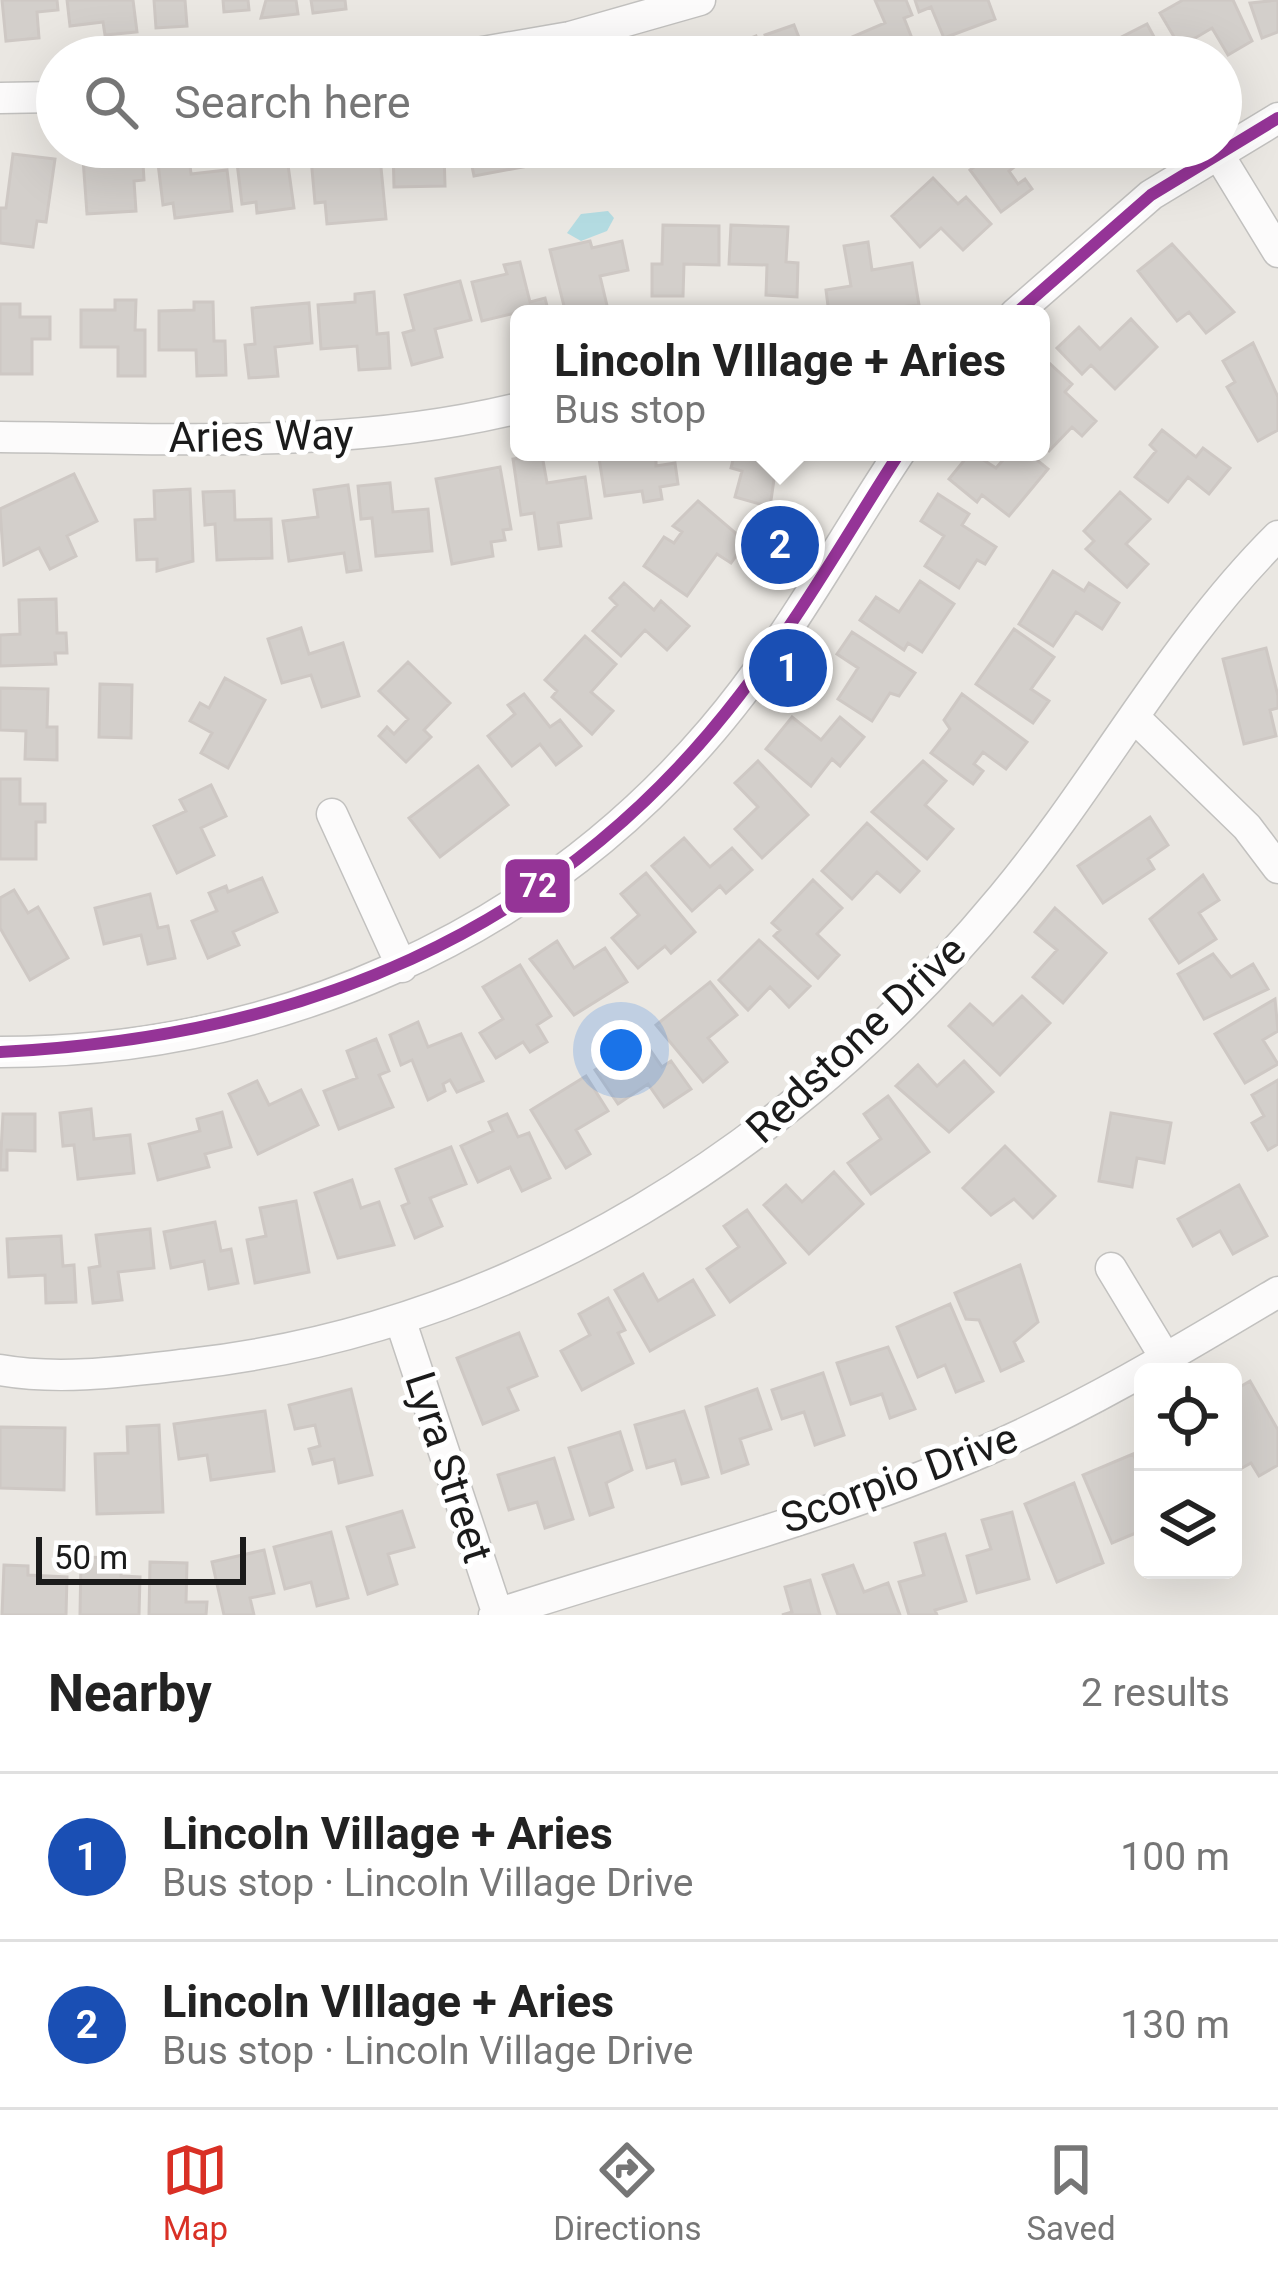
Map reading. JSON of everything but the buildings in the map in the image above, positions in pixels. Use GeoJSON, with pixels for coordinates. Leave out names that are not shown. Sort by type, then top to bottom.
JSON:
{"type":"FeatureCollection","features":[{"type":"Feature","properties":{"kind":"street"},"geometry":{"type":"LineString","coordinates":[[574,36],[700,0]]}},
{"type":"Feature","properties":{"kind":"street"},"geometry":{"type":"LineString","coordinates":[[0,98],[36,97]]}},
{"type":"Feature","properties":{"kind":"street"},"geometry":{"type":"LineString","coordinates":[[1242,138],[1278,118]]}},
{"type":"Feature","properties":{"kind":"street"},"geometry":{"type":"LineString","coordinates":[[1025,305],[1094,240],[1195,168]]}},
{"type":"Feature","properties":{"kind":"street"},"geometry":{"type":"LineString","coordinates":[[1227,168],[1278,252]]}},
{"type":"Feature","properties":{"kind":"street","name":"Aries Way"},"geometry":{"type":"LineString","coordinates":[[0,436],[307,439],[370,435],[510,410]]}},
{"type":"Feature","properties":{"kind":"street"},"geometry":{"type":"LineString","coordinates":[[0,1052],[172,1040],[265,1018],[403,967],[524,898],[625,820],[670,777],[752,679],[894,461]]}},
{"type":"Feature","properties":{"kind":"street","name":"Redstone Drive"},"geometry":{"type":"LineString","coordinates":[[0,1370],[98,1372],[220,1361],[400,1319],[551,1261],[676,1191],[760,1133],[889,1020],[967,938],[1136,719],[1202,623],[1278,536]]}},
{"type":"Feature","properties":{"kind":"street"},"geometry":{"type":"LineString","coordinates":[[1136,719],[1247,827],[1278,868]]}},
{"type":"Feature","properties":{"kind":"street"},"geometry":{"type":"LineString","coordinates":[[332,814],[403,967]]}},
{"type":"Feature","properties":{"kind":"street"},"geometry":{"type":"LineString","coordinates":[[1111,1268],[1166,1359]]}},
{"type":"Feature","properties":{"kind":"street","name":"Scorpio Drive"},"geometry":{"type":"LineString","coordinates":[[496,1614],[934,1472],[1074,1410],[1278,1292]]}},
{"type":"Feature","properties":{"kind":"street","name":"Lyra Street"},"geometry":{"type":"LineString","coordinates":[[400,1319],[496,1614]]}},
{"type":"Feature","properties":{"kind":"water"},"geometry":{"type":"Polygon","coordinates":[[[608,211],[614,218],[607,231],[581,241],[567,233],[581,214],[608,211]]]}},
{"type":"Feature","properties":{"kind":"transit line","name":"72"},"geometry":{"type":"LineString","coordinates":[[1242,140],[1278,118]]}},
{"type":"Feature","properties":{"kind":"transit line","name":"72"},"geometry":{"type":"LineString","coordinates":[[1025,305],[1151,195],[1196,168]]}},
{"type":"Feature","properties":{"kind":"transit line","name":"72"},"geometry":{"type":"LineString","coordinates":[[0,1052],[109,1042],[215,1024],[315,997],[411,959],[502,911],[587,852],[666,780],[761,667],[894,461]]}},
{"type":"Feature","properties":{"kind":"place","name":"Lincoln VIllage + Aries"},"geometry":{"type":"Point","coordinates":[780,545]}},
{"type":"Feature","properties":{"kind":"place","name":"Lincoln Village + Aries"},"geometry":{"type":"Point","coordinates":[788,668]}}]}
